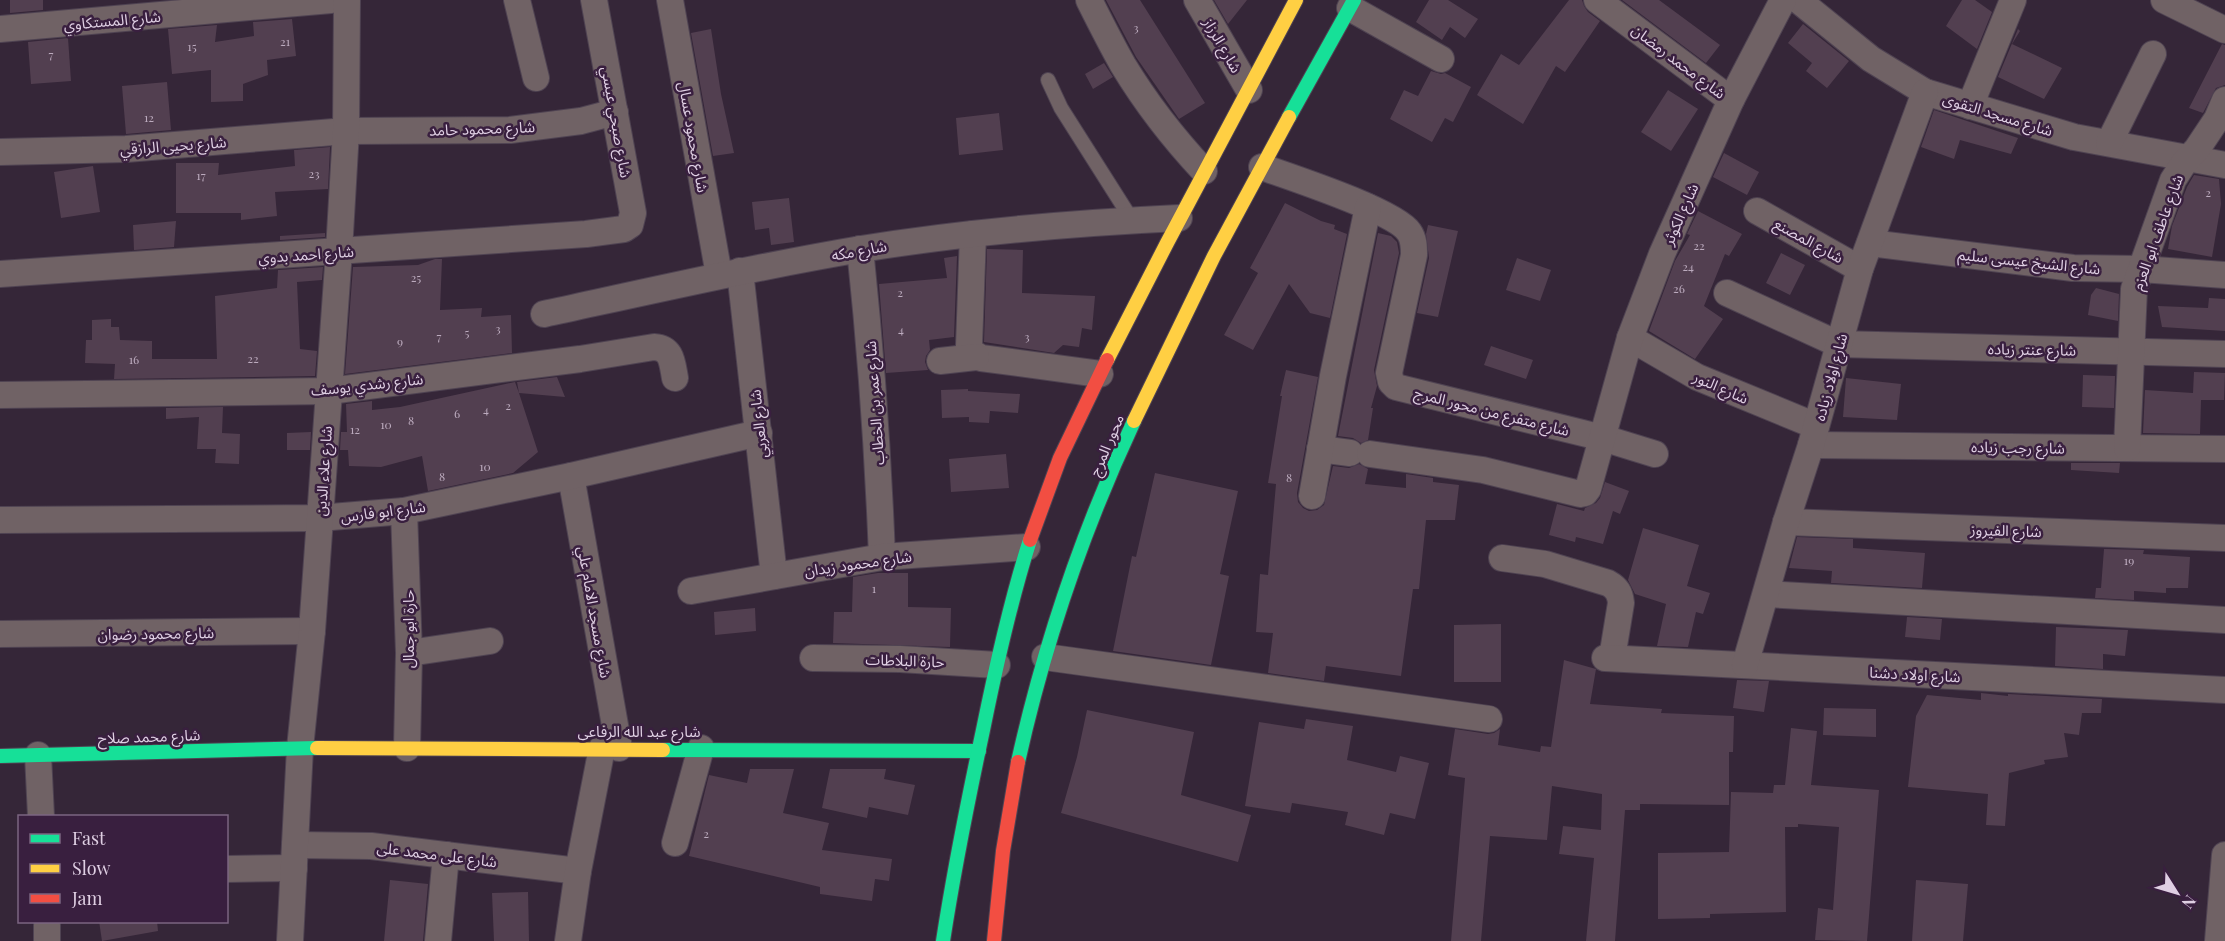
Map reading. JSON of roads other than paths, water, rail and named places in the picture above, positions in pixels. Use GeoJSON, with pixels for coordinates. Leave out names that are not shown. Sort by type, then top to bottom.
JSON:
{"type":"FeatureCollection","features":[{"type":"Feature","properties":{"kind":"main road"},"geometry":{"type":"LineString","coordinates":[[943,941],[962,826],[1016,586],[1027,547],[1060,459],[1179,218],[1296,0]]}},
{"type":"Feature","properties":{"kind":"main road","name":"محور المرج"},"geometry":{"type":"LineString","coordinates":[[994,941],[1011,800],[1029,714],[1080,551],[1140,406],[1198,285],[1352,4]]}},
{"type":"Feature","properties":{"kind":"main road","name":"شارع عبد الله الرفاعى"},"geometry":{"type":"LineString","coordinates":[[300,748],[979,751]]}},
{"type":"Feature","properties":{"kind":"main road","name":"شارع محمد صلاح"},"geometry":{"type":"LineString","coordinates":[[0,756],[300,748]]}},
{"type":"Feature","properties":{"kind":"street","name":"شارع المستكاوي"},"geometry":{"type":"LineString","coordinates":[[0,29],[331,0]]}},
{"type":"Feature","properties":{"kind":"street","name":"شارع علاء الدين"},"geometry":{"type":"LineString","coordinates":[[290,941],[300,748],[312,631],[339,251],[346,131],[347,0]]}},
{"type":"Feature","properties":{"kind":"street"},"geometry":{"type":"LineString","coordinates":[[517,0],[536,78]]}},
{"type":"Feature","properties":{"kind":"street","name":"شارع صبحي عيسي"},"geometry":{"type":"LineString","coordinates":[[594,0],[633,213],[630,225],[612,230]]}},
{"type":"Feature","properties":{"kind":"street","name":"شارع محمود عسال"},"geometry":{"type":"LineString","coordinates":[[670,0],[730,273]]}},
{"type":"Feature","properties":{"kind":"street"},"geometry":{"type":"LineString","coordinates":[[1089,0],[1123,64],[1147,100],[1183,148],[1204,171]]}},
{"type":"Feature","properties":{"kind":"street","name":"شارع الرزاز"},"geometry":{"type":"LineString","coordinates":[[1197,0],[1249,90]]}},
{"type":"Feature","properties":{"kind":"street","name":"شارع محمد رمضان"},"geometry":{"type":"LineString","coordinates":[[1598,0],[1731,100]]}},
{"type":"Feature","properties":{"kind":"street","name":"شارع الكوثر"},"geometry":{"type":"LineString","coordinates":[[1320,449],[1483,470],[1580,494],[1585,493],[1603,438],[1630,338],[1662,254],[1731,100],[1783,0]]}},
{"type":"Feature","properties":{"kind":"street","name":"شارع مسجد التقوى"},"geometry":{"type":"LineString","coordinates":[[1798,0],[1871,59],[1924,92],[2074,137],[2225,165]]}},
{"type":"Feature","properties":{"kind":"street"},"geometry":{"type":"LineString","coordinates":[[1970,106],[2013,0]]}},
{"type":"Feature","properties":{"kind":"street"},"geometry":{"type":"LineString","coordinates":[[2164,0],[2225,30]]}},
{"type":"Feature","properties":{"kind":"street"},"geometry":{"type":"LineString","coordinates":[[1352,4],[1441,59]]}},
{"type":"Feature","properties":{"kind":"street"},"geometry":{"type":"LineString","coordinates":[[2109,143],[2154,54]]}},
{"type":"Feature","properties":{"kind":"street","name":"شارع اولاد زياده"},"geometry":{"type":"LineString","coordinates":[[1745,665],[1786,522],[1814,436],[1860,269],[1924,92]]}},
{"type":"Feature","properties":{"kind":"street","name":"شارع عاطف ابو العزم"},"geometry":{"type":"LineString","coordinates":[[2127,448],[2134,289],[2173,180],[2217,119],[2225,100]]}},
{"type":"Feature","properties":{"kind":"street","name":"شارع محمود حامد"},"geometry":{"type":"LineString","coordinates":[[346,131],[510,130],[581,121],[615,112]]}},
{"type":"Feature","properties":{"kind":"street","name":"شارع يحيى الرازقي"},"geometry":{"type":"LineString","coordinates":[[0,152],[126,149],[346,131]]}},
{"type":"Feature","properties":{"kind":"street","name":"شارع متفرع من محور المرج"},"geometry":{"type":"LineString","coordinates":[[1262,167],[1368,207],[1401,223],[1409,232],[1414,243],[1414,255],[1389,373],[1396,387],[1603,438],[1655,454]]}},
{"type":"Feature","properties":{"kind":"street"},"geometry":{"type":"LineString","coordinates":[[1312,496],[1368,207]]}},
{"type":"Feature","properties":{"kind":"street","name":"شارع المصنع"},"geometry":{"type":"LineString","coordinates":[[1757,211],[1860,269]]}},
{"type":"Feature","properties":{"kind":"street","name":"شارع مكه"},"geometry":{"type":"LineString","coordinates":[[544,314],[730,273],[860,249],[973,234],[1179,218]]}},
{"type":"Feature","properties":{"kind":"street","name":"شارع احمد بدوي"},"geometry":{"type":"LineString","coordinates":[[0,274],[574,235],[612,230]]}},
{"type":"Feature","properties":{"kind":"street"},"geometry":{"type":"LineString","coordinates":[[973,234],[969,346],[976,357]]}},
{"type":"Feature","properties":{"kind":"street","name":"شارع الشيخ عيسى سليم"},"geometry":{"type":"LineString","coordinates":[[1870,243],[2073,268],[2141,268],[2225,275]]}},
{"type":"Feature","properties":{"kind":"street","name":"شارع عمر بن الخطاب"},"geometry":{"type":"LineString","coordinates":[[860,249],[871,351],[882,557]]}},
{"type":"Feature","properties":{"kind":"street","name":"شارع العربي"},"geometry":{"type":"LineString","coordinates":[[730,273],[759,433],[774,576]]}},
{"type":"Feature","properties":{"kind":"street"},"geometry":{"type":"LineString","coordinates":[[1727,293],[1838,344]]}},
{"type":"Feature","properties":{"kind":"street","name":"شارع النور"},"geometry":{"type":"LineString","coordinates":[[1630,338],[1697,377],[1814,436]]}},
{"type":"Feature","properties":{"kind":"street","name":"شارع عنتر زياده"},"geometry":{"type":"LineString","coordinates":[[1838,344],[2225,354]]}},
{"type":"Feature","properties":{"kind":"street","name":"شارع رشدي يوسف"},"geometry":{"type":"LineString","coordinates":[[0,395],[329,391],[654,347],[663,347],[669,353],[675,378]]}},
{"type":"Feature","properties":{"kind":"street"},"geometry":{"type":"LineString","coordinates":[[940,361],[976,357],[1100,374]]}},
{"type":"Feature","properties":{"kind":"street","name":"شارع ابو فارس"},"geometry":{"type":"LineString","coordinates":[[0,520],[319,518],[404,511],[759,433]]}},
{"type":"Feature","properties":{"kind":"street","name":"شارع رجب زياده"},"geometry":{"type":"LineString","coordinates":[[1814,436],[2127,448],[2225,449]]}},
{"type":"Feature","properties":{"kind":"street","name":"شارع مسجد الامام علي"},"geometry":{"type":"LineString","coordinates":[[571,476],[611,748]]}},
{"type":"Feature","properties":{"kind":"street","name":"حارة ابو جمال"},"geometry":{"type":"LineString","coordinates":[[404,511],[409,653],[407,748]]}},
{"type":"Feature","properties":{"kind":"street","name":"شارع الفيروز"},"geometry":{"type":"LineString","coordinates":[[1786,522],[2225,538]]}},
{"type":"Feature","properties":{"kind":"street","name":"شارع محمود زيدان"},"geometry":{"type":"LineString","coordinates":[[692,591],[882,557],[1027,547]]}},
{"type":"Feature","properties":{"kind":"street","name":"شارع اولاد دشنا"},"geometry":{"type":"LineString","coordinates":[[1502,558],[1545,564],[1616,587],[1621,603],[1609,658],[2225,690]]}},
{"type":"Feature","properties":{"kind":"street"},"geometry":{"type":"LineString","coordinates":[[1766,594],[2225,620]]}},
{"type":"Feature","properties":{"kind":"street","name":"شارع محمود رضوان"},"geometry":{"type":"LineString","coordinates":[[0,634],[312,631]]}},
{"type":"Feature","properties":{"kind":"street"},"geometry":{"type":"LineString","coordinates":[[409,653],[490,641]]}},
{"type":"Feature","properties":{"kind":"street"},"geometry":{"type":"LineString","coordinates":[[1045,657],[1489,718]]}},
{"type":"Feature","properties":{"kind":"street","name":"حارة البلاطات"},"geometry":{"type":"LineString","coordinates":[[813,658],[900,659],[997,665]]}},
{"type":"Feature","properties":{"kind":"street"},"geometry":{"type":"LineString","coordinates":[[568,941],[578,871],[611,748]]}},
{"type":"Feature","properties":{"kind":"street"},"geometry":{"type":"LineString","coordinates":[[675,843],[701,748]]}},
{"type":"Feature","properties":{"kind":"street"},"geometry":{"type":"LineString","coordinates":[[38,755],[41,815]]}},
{"type":"Feature","properties":{"kind":"street","name":"شارع على محمد على"},"geometry":{"type":"LineString","coordinates":[[228,869],[371,846],[578,871]]}},
{"type":"Feature","properties":{"kind":"street"},"geometry":{"type":"LineString","coordinates":[[438,941],[446,855]]}},
{"type":"Feature","properties":{"kind":"street"},"geometry":{"type":"LineString","coordinates":[[2218,941],[2225,855]]}},
{"type":"Feature","properties":{"kind":"lane"},"geometry":{"type":"LineString","coordinates":[[1048,80],[1061,108],[1132,220]]}}]}
